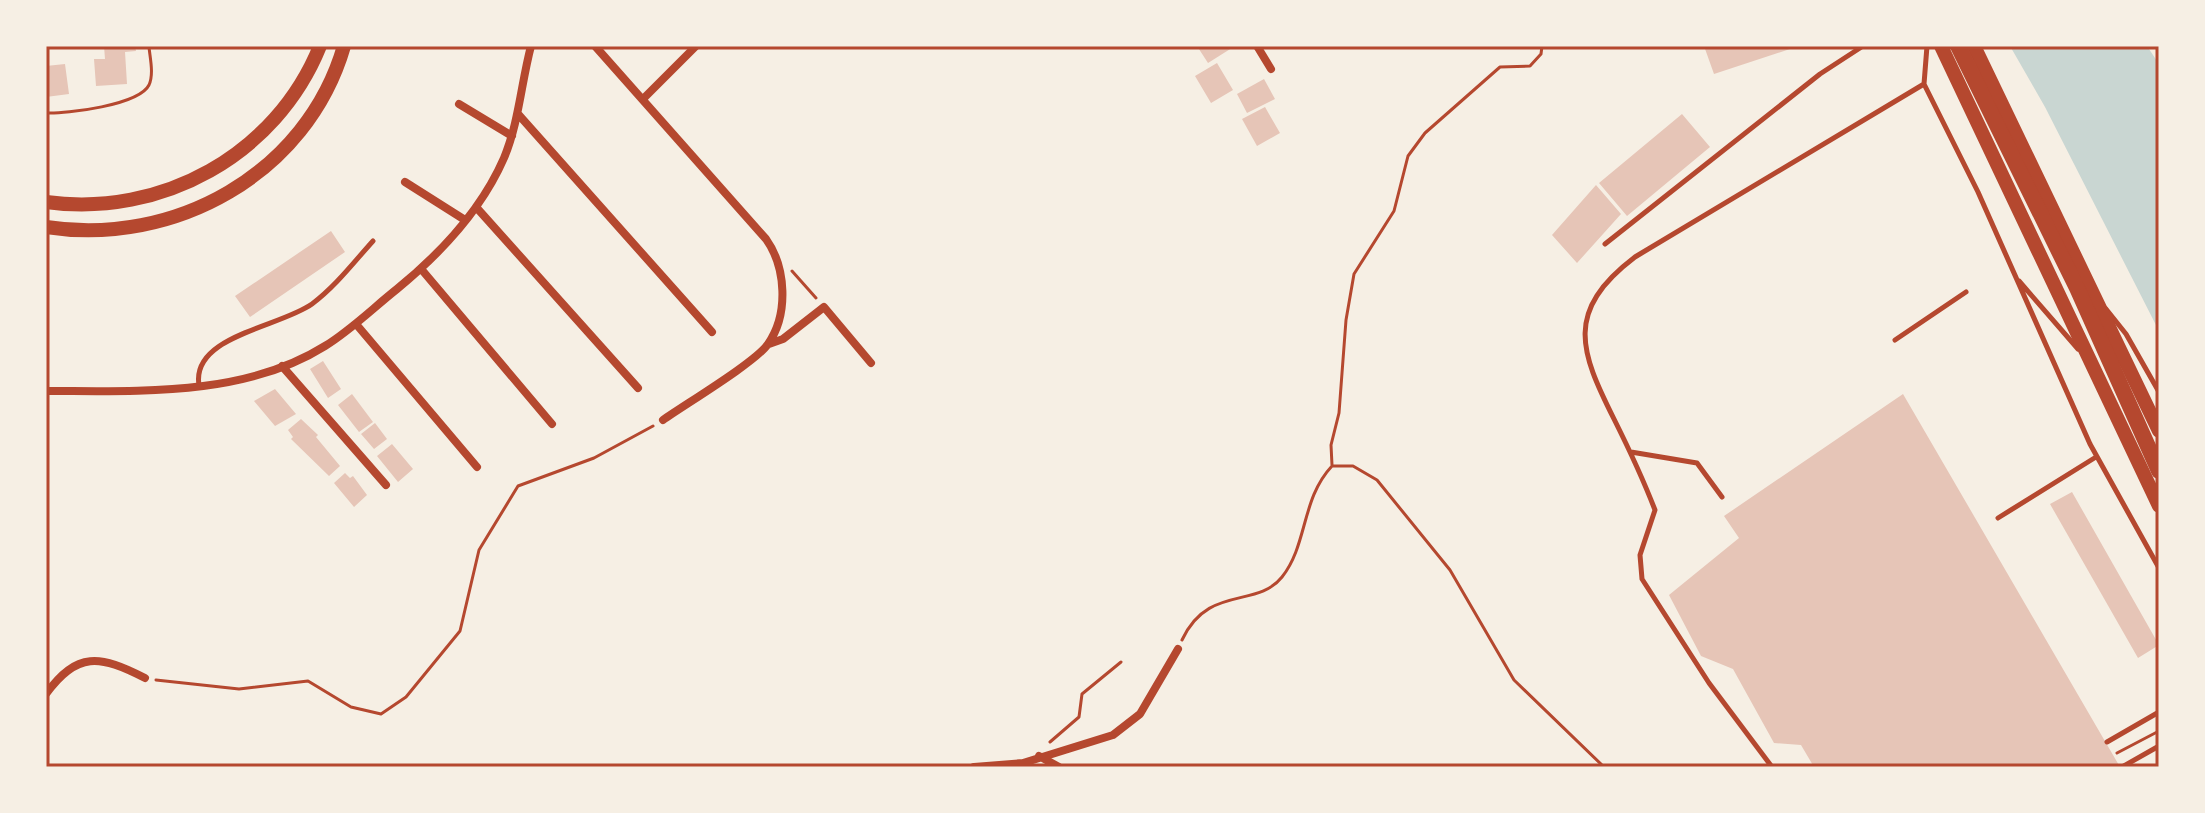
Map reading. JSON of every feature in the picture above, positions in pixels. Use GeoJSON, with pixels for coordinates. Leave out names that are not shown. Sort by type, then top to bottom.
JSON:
{"type":"FeatureCollection","features":[{"type":"Feature","properties":{"kind":"highway"},"geometry":{"type":"LineString","coordinates":[[1958,46],[2077,288],[2159,471]]}},
{"type":"Feature","properties":{"kind":"main road"},"geometry":{"type":"LineString","coordinates":[[46,202],[82,205],[128,201],[173,189],[214,169],[252,142],[284,109],[320,46]]}},
{"type":"Feature","properties":{"kind":"main road"},"geometry":{"type":"LineString","coordinates":[[46,227],[93,232],[146,226],[195,211],[227,194],[276,158],[300,130],[327,89],[344,46]]}},
{"type":"Feature","properties":{"kind":"main road"},"geometry":{"type":"LineString","coordinates":[[1941,46],[2159,506]]}},
{"type":"Feature","properties":{"kind":"main road"},"geometry":{"type":"LineString","coordinates":[[1974,46],[2159,431]]}},
{"type":"Feature","properties":{"kind":"street"},"geometry":{"type":"LineString","coordinates":[[46,391],[164,391],[282,366],[324,347],[422,270],[476,207],[494,178],[512,136],[531,46]]}},
{"type":"Feature","properties":{"kind":"street"},"geometry":{"type":"LineString","coordinates":[[595,46],[776,252],[783,276],[782,297],[769,344]]}},
{"type":"Feature","properties":{"kind":"street"},"geometry":{"type":"LineString","coordinates":[[643,99],[696,46]]}},
{"type":"Feature","properties":{"kind":"street"},"geometry":{"type":"LineString","coordinates":[[1257,46],[1271,69]]}},
{"type":"Feature","properties":{"kind":"street"},"geometry":{"type":"LineString","coordinates":[[459,104],[512,136]]}},
{"type":"Feature","properties":{"kind":"street"},"geometry":{"type":"LineString","coordinates":[[518,114],[712,332]]}},
{"type":"Feature","properties":{"kind":"street"},"geometry":{"type":"LineString","coordinates":[[405,182],[465,220]]}},
{"type":"Feature","properties":{"kind":"street"},"geometry":{"type":"LineString","coordinates":[[476,207],[638,388]]}},
{"type":"Feature","properties":{"kind":"street"},"geometry":{"type":"LineString","coordinates":[[422,270],[552,424]]}},
{"type":"Feature","properties":{"kind":"street"},"geometry":{"type":"LineString","coordinates":[[663,420],[769,344],[783,339],[824,307],[830,309],[871,363]]}},
{"type":"Feature","properties":{"kind":"street"},"geometry":{"type":"LineString","coordinates":[[356,324],[477,467]]}},
{"type":"Feature","properties":{"kind":"street"},"geometry":{"type":"LineString","coordinates":[[282,366],[386,485]]}},
{"type":"Feature","properties":{"kind":"street"},"geometry":{"type":"LineString","coordinates":[[974,767],[1023,763],[1113,735],[1140,714],[1178,649]]}},
{"type":"Feature","properties":{"kind":"street"},"geometry":{"type":"LineString","coordinates":[[46,694],[71,665],[83,661],[119,665],[145,678]]}},
{"type":"Feature","properties":{"kind":"street"},"geometry":{"type":"LineString","coordinates":[[1039,756],[1059,767]]}},
{"type":"Feature","properties":{"kind":"lane"},"geometry":{"type":"LineString","coordinates":[[1605,244],[1820,74],[1863,46]]}},
{"type":"Feature","properties":{"kind":"lane"},"geometry":{"type":"LineString","coordinates":[[1927,46],[1924,84],[2016,277],[2096,457],[2159,568]]}},
{"type":"Feature","properties":{"kind":"lane"},"geometry":{"type":"LineString","coordinates":[[1772,767],[1709,683],[1642,579],[1640,555],[1655,510],[1630,451],[1587,365],[1585,325],[1595,301],[1613,273],[1924,84]]}},
{"type":"Feature","properties":{"kind":"lane"},"geometry":{"type":"LineString","coordinates":[[199,385],[197,373],[204,356],[235,337],[284,320],[312,304],[373,241]]}},
{"type":"Feature","properties":{"kind":"lane"},"geometry":{"type":"LineString","coordinates":[[2016,277],[2089,361]]}},
{"type":"Feature","properties":{"kind":"lane"},"geometry":{"type":"LineString","coordinates":[[2092,291],[2126,334],[2159,392]]}},
{"type":"Feature","properties":{"kind":"lane"},"geometry":{"type":"LineString","coordinates":[[1895,340],[1966,292]]}},
{"type":"Feature","properties":{"kind":"lane"},"geometry":{"type":"LineString","coordinates":[[1630,451],[1697,463],[1722,497]]}},
{"type":"Feature","properties":{"kind":"lane"},"geometry":{"type":"LineString","coordinates":[[1998,518],[2096,457]]}},
{"type":"Feature","properties":{"kind":"lane"},"geometry":{"type":"LineString","coordinates":[[2107,742],[2159,712]]}},
{"type":"Feature","properties":{"kind":"lane"},"geometry":{"type":"LineString","coordinates":[[2122,767],[2159,746]]}},
{"type":"Feature","properties":{"kind":"path"},"geometry":{"type":"LineString","coordinates":[[1178,649],[1191,621],[1205,609],[1280,580],[1292,559],[1317,482],[1332,466],[1331,445],[1339,413],[1346,320],[1354,274],[1394,211],[1408,156],[1425,133],[1500,67],[1530,66],[1541,54],[1542,46]]}},
{"type":"Feature","properties":{"kind":"path"},"geometry":{"type":"LineString","coordinates":[[46,113],[70,114],[138,96],[148,87],[151,75],[149,47]]}},
{"type":"Feature","properties":{"kind":"path"},"geometry":{"type":"LineString","coordinates":[[776,252],[824,307]]}},
{"type":"Feature","properties":{"kind":"path"},"geometry":{"type":"LineString","coordinates":[[145,678],[214,689],[308,681],[351,707],[381,714],[406,697],[460,631],[479,550],[518,486],[594,458],[663,420]]}},
{"type":"Feature","properties":{"kind":"path"},"geometry":{"type":"LineString","coordinates":[[1332,466],[1353,466],[1377,480],[1450,570],[1514,680],[1604,767]]}},
{"type":"Feature","properties":{"kind":"path"},"geometry":{"type":"LineString","coordinates":[[1039,756],[1056,733],[1079,717],[1082,694],[1121,662]]}},
{"type":"Feature","properties":{"kind":"path"},"geometry":{"type":"LineString","coordinates":[[2117,753],[2159,731]]}},
{"type":"Feature","properties":{"kind":"shaded area"},"geometry":{"type":"Polygon","coordinates":[[[2010,46],[2147,46],[2159,64],[2159,331],[2045,107],[2010,46]]]}},
{"type":"Feature","properties":{"kind":"building"},"geometry":{"type":"Polygon","coordinates":[[[104,46],[135,46],[136,51],[125,52],[127,84],[96,86],[94,59],[105,59],[104,46]]]}},
{"type":"Feature","properties":{"kind":"building"},"geometry":{"type":"Polygon","coordinates":[[[1197,46],[1235,46],[1208,63],[1197,46]]]}},
{"type":"Feature","properties":{"kind":"building"},"geometry":{"type":"Polygon","coordinates":[[[1704,46],[1796,46],[1796,47],[1714,74],[1704,46]]]}},
{"type":"Feature","properties":{"kind":"building"},"geometry":{"type":"Polygon","coordinates":[[[1217,63],[1233,90],[1211,103],[1195,76],[1217,63]]]}},
{"type":"Feature","properties":{"kind":"building"},"geometry":{"type":"Polygon","coordinates":[[[65,64],[69,94],[46,97],[46,66],[65,64]]]}},
{"type":"Feature","properties":{"kind":"building"},"geometry":{"type":"Polygon","coordinates":[[[1264,79],[1275,99],[1247,113],[1237,94],[1264,79]]]}},
{"type":"Feature","properties":{"kind":"building"},"geometry":{"type":"Polygon","coordinates":[[[1265,107],[1280,133],[1257,146],[1242,119],[1265,107]]]}},
{"type":"Feature","properties":{"kind":"building"},"geometry":{"type":"Polygon","coordinates":[[[1682,114],[1710,147],[1627,216],[1599,183],[1682,114]]]}},
{"type":"Feature","properties":{"kind":"building"},"geometry":{"type":"Polygon","coordinates":[[[1596,185],[1621,214],[1577,263],[1552,235],[1596,185]]]}},
{"type":"Feature","properties":{"kind":"building"},"geometry":{"type":"Polygon","coordinates":[[[331,231],[345,252],[250,317],[235,296],[331,231]]]}},
{"type":"Feature","properties":{"kind":"building"},"geometry":{"type":"Polygon","coordinates":[[[323,361],[341,389],[328,398],[310,369],[323,361]]]}},
{"type":"Feature","properties":{"kind":"building"},"geometry":{"type":"Polygon","coordinates":[[[275,389],[296,414],[275,426],[254,401],[275,389]]]}},
{"type":"Feature","properties":{"kind":"building"},"geometry":{"type":"Polygon","coordinates":[[[352,394],[373,422],[359,432],[338,405],[352,394]]]}},
{"type":"Feature","properties":{"kind":"building"},"geometry":{"type":"Polygon","coordinates":[[[1903,394],[2120,767],[1814,767],[1801,745],[1774,743],[1733,669],[1701,656],[1669,595],[1739,538],[1724,516],[1903,394]]]}},
{"type":"Feature","properties":{"kind":"building"},"geometry":{"type":"Polygon","coordinates":[[[301,419],[318,435],[316,437],[340,466],[329,476],[291,439],[293,437],[288,430],[301,419]]]}},
{"type":"Feature","properties":{"kind":"building"},"geometry":{"type":"Polygon","coordinates":[[[375,423],[387,439],[374,449],[361,434],[375,423]]]}},
{"type":"Feature","properties":{"kind":"building"},"geometry":{"type":"Polygon","coordinates":[[[392,444],[413,469],[398,482],[377,456],[392,444]]]}},
{"type":"Feature","properties":{"kind":"building"},"geometry":{"type":"Polygon","coordinates":[[[345,473],[350,478],[353,476],[367,495],[354,507],[334,483],[345,473]]]}},
{"type":"Feature","properties":{"kind":"building"},"geometry":{"type":"Polygon","coordinates":[[[2072,492],[2159,645],[2138,658],[2050,504],[2072,492]]]}}]}
